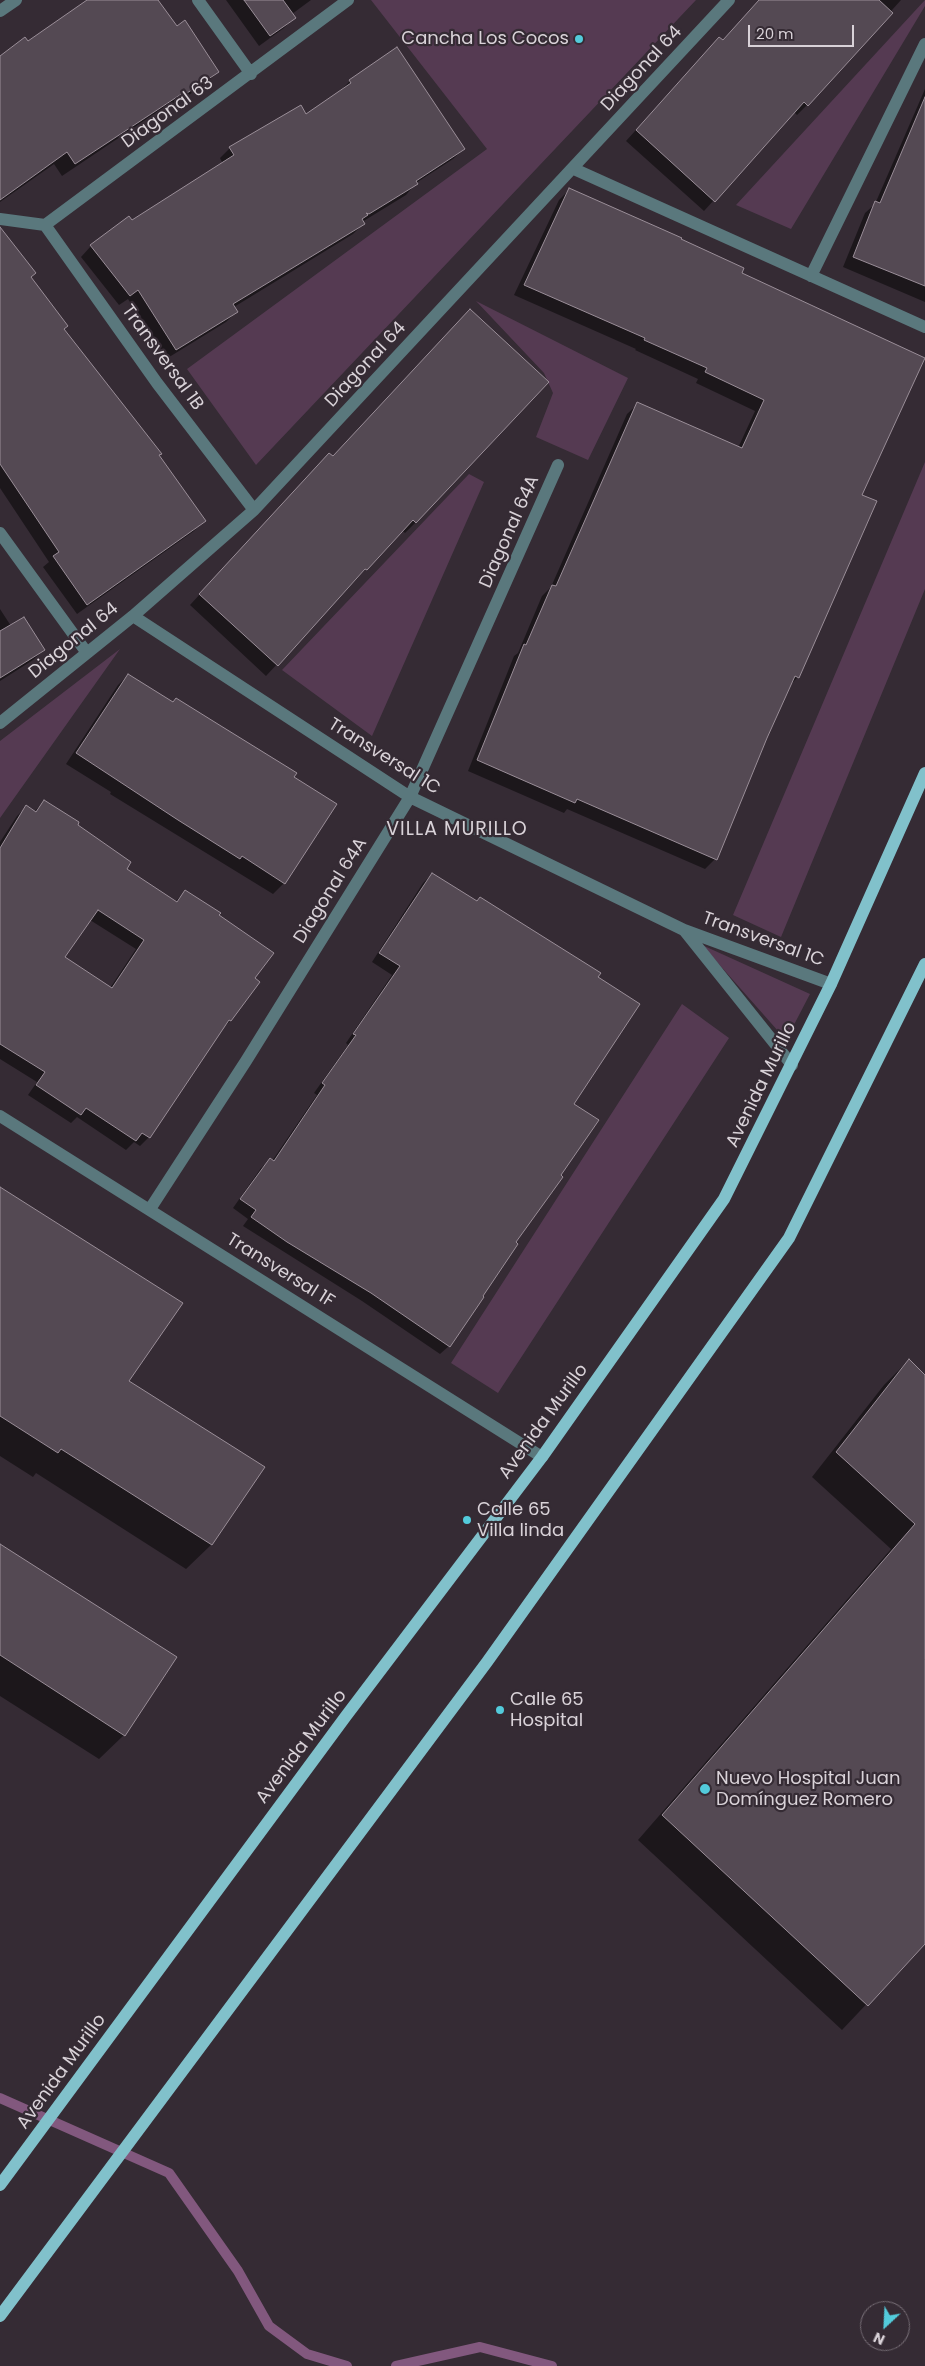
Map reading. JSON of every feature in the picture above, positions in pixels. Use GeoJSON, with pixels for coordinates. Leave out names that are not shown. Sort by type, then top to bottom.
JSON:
{"type":"FeatureCollection","features":[{"type":"Feature","properties":{"kind":"main road","name":"Avenida Murillo"},"geometry":{"type":"LineString","coordinates":[[0,2185],[346,1716],[542,1456],[724,1199],[831,984],[925,773]]}},
{"type":"Feature","properties":{"kind":"main road"},"geometry":{"type":"LineString","coordinates":[[0,2316],[487,1662],[789,1238],[925,964]]}},
{"type":"Feature","properties":{"kind":"street"},"geometry":{"type":"LineString","coordinates":[[0,11],[16,0]]}},
{"type":"Feature","properties":{"kind":"street"},"geometry":{"type":"LineString","coordinates":[[198,0],[251,74]]}},
{"type":"Feature","properties":{"kind":"street","name":"Diagonal 63"},"geometry":{"type":"LineString","coordinates":[[45,225],[251,74],[348,0]]}},
{"type":"Feature","properties":{"kind":"street","name":"Diagonal 64"},"geometry":{"type":"LineString","coordinates":[[0,724],[132,616],[254,510],[574,169],[729,0]]}},
{"type":"Feature","properties":{"kind":"street"},"geometry":{"type":"LineString","coordinates":[[812,276],[925,44]]}},
{"type":"Feature","properties":{"kind":"street"},"geometry":{"type":"LineString","coordinates":[[574,169],[925,327]]}},
{"type":"Feature","properties":{"kind":"street"},"geometry":{"type":"LineString","coordinates":[[0,219],[45,225]]}},
{"type":"Feature","properties":{"kind":"street","name":"Transversal 1B"},"geometry":{"type":"LineString","coordinates":[[45,225],[157,383],[254,510]]}},
{"type":"Feature","properties":{"kind":"street","name":"Diagonal 64A"},"geometry":{"type":"LineString","coordinates":[[150,1209],[246,1061],[410,798],[558,465]]}},
{"type":"Feature","properties":{"kind":"street"},"geometry":{"type":"LineString","coordinates":[[0,533],[87,653]]}},
{"type":"Feature","properties":{"kind":"street","name":"Transversal 1C"},"geometry":{"type":"LineString","coordinates":[[132,616],[410,798],[684,930],[831,984]]}},
{"type":"Feature","properties":{"kind":"street","name":"Transversal 1C"},"geometry":{"type":"LineString","coordinates":[[684,930],[792,1064]]}},
{"type":"Feature","properties":{"kind":"street","name":"Transversal 1F"},"geometry":{"type":"LineString","coordinates":[[0,1116],[542,1456]]}},
{"type":"Feature","properties":{"kind":"shaded area"},"geometry":{"type":"Polygon","coordinates":[[[371,0],[696,0],[256,465],[187,369],[487,149],[371,0]]]}},
{"type":"Feature","properties":{"kind":"shaded area"},"geometry":{"type":"Polygon","coordinates":[[[925,0],[925,6],[791,229],[736,205],[925,0]]]}},
{"type":"Feature","properties":{"kind":"shaded area"},"geometry":{"type":"Polygon","coordinates":[[[476,301],[628,378],[588,460],[536,437],[553,393],[544,373],[476,301]]]}},
{"type":"Feature","properties":{"kind":"shaded area"},"geometry":{"type":"Polygon","coordinates":[[[925,462],[925,589],[781,937],[733,915],[925,462]]]}},
{"type":"Feature","properties":{"kind":"shaded area"},"geometry":{"type":"Polygon","coordinates":[[[469,474],[484,482],[372,736],[282,670],[469,474]]]}},
{"type":"Feature","properties":{"kind":"shaded area"},"geometry":{"type":"Polygon","coordinates":[[[120,649],[0,818],[0,741],[120,649]]]}},
{"type":"Feature","properties":{"kind":"shaded area"},"geometry":{"type":"Polygon","coordinates":[[[702,945],[810,994],[786,1040],[702,945]]]}},
{"type":"Feature","properties":{"kind":"shaded area"},"geometry":{"type":"Polygon","coordinates":[[[682,1004],[729,1038],[498,1393],[451,1363],[682,1004]]]}},
{"type":"Feature","properties":{"kind":"building"},"geometry":{"type":"Polygon","coordinates":[[[87,0],[158,0],[177,26],[185,20],[219,72],[187,93],[186,91],[75,164],[67,152],[0,200],[0,56],[25,37],[28,41],[87,0]]]}},
{"type":"Feature","properties":{"kind":"building"},"geometry":{"type":"Polygon","coordinates":[[[244,0],[283,0],[296,18],[270,36],[244,0]]]}},
{"type":"Feature","properties":{"kind":"building"},"geometry":{"type":"Polygon","coordinates":[[[759,0],[879,0],[893,13],[808,106],[804,102],[715,202],[636,130],[719,37],[723,40],[759,0]]]}},
{"type":"Feature","properties":{"kind":"building"},"geometry":{"type":"Polygon","coordinates":[[[397,47],[465,149],[416,181],[418,184],[369,214],[366,213],[368,215],[362,219],[365,224],[233,304],[238,312],[176,350],[138,290],[130,296],[90,245],[129,216],[132,220],[234,155],[229,147],[301,105],[306,114],[351,83],[349,80],[397,47]]]}},
{"type":"Feature","properties":{"kind":"building"},"geometry":{"type":"Polygon","coordinates":[[[925,97],[925,286],[853,257],[875,201],[880,203],[925,97]]]}},
{"type":"Feature","properties":{"kind":"building"},"geometry":{"type":"Polygon","coordinates":[[[569,188],[682,238],[744,268],[742,273],[925,358],[862,495],[877,501],[799,678],[795,676],[767,738],[717,860],[577,799],[575,803],[477,760],[524,644],[526,645],[552,585],[556,586],[637,402],[742,448],[764,400],[705,372],[707,368],[644,340],[645,338],[524,285],[569,188]]]}},
{"type":"Feature","properties":{"kind":"building"},"geometry":{"type":"Polygon","coordinates":[[[0,227],[36,273],[31,277],[68,326],[64,329],[162,454],[159,455],[206,521],[87,605],[53,556],[59,552],[0,464],[0,227]]]}},
{"type":"Feature","properties":{"kind":"building"},"geometry":{"type":"Polygon","coordinates":[[[470,309],[549,382],[416,523],[413,520],[367,570],[365,569],[278,666],[199,594],[329,453],[333,456],[470,309]]]}},
{"type":"Feature","properties":{"kind":"building"},"geometry":{"type":"Polygon","coordinates":[[[24,617],[45,650],[0,678],[0,631],[24,617]]]}},
{"type":"Feature","properties":{"kind":"building"},"geometry":{"type":"Polygon","coordinates":[[[128,674],[173,702],[176,698],[297,773],[294,777],[337,804],[285,884],[242,856],[240,859],[76,753],[128,674]]]}},
{"type":"Feature","properties":{"kind":"building"},"geometry":{"type":"Polygon","coordinates":[[[44,800],[79,822],[78,825],[131,862],[127,869],[177,902],[185,890],[221,913],[219,915],[274,953],[255,978],[260,982],[231,1021],[229,1020],[150,1138],[142,1133],[136,1141],[86,1108],[81,1115],[36,1085],[45,1072],[0,1044],[0,848],[26,805],[36,812],[44,800]],[[98,910],[65,957],[112,988],[144,940],[98,910]]]}},
{"type":"Feature","properties":{"kind":"building"},"geometry":{"type":"Polygon","coordinates":[[[432,873],[477,901],[480,897],[601,973],[598,977],[640,1004],[574,1104],[599,1120],[561,1175],[563,1177],[516,1242],[518,1244],[450,1347],[371,1293],[287,1242],[251,1217],[256,1210],[240,1199],[270,1158],[274,1161],[325,1085],[322,1083],[356,1035],[353,1034],[400,966],[379,953],[432,873]]]}},
{"type":"Feature","properties":{"kind":"building"},"geometry":{"type":"Polygon","coordinates":[[[0,1187],[183,1303],[129,1381],[265,1467],[212,1545],[61,1449],[58,1453],[0,1416],[0,1187]]]}},
{"type":"Feature","properties":{"kind":"building"},"geometry":{"type":"Polygon","coordinates":[[[909,1359],[925,1375],[925,1944],[868,2006],[662,1815],[915,1524],[836,1452],[909,1359]]]}},
{"type":"Feature","properties":{"kind":"building"},"geometry":{"type":"Polygon","coordinates":[[[0,1544],[177,1657],[125,1736],[0,1655],[0,1544]]]}},
{"type":"Feature","properties":{"kind":"waterway"},"geometry":{"type":"LineString","coordinates":[[0,2098],[169,2173],[238,2271],[269,2326],[307,2354],[347,2366]]}},
{"type":"Feature","properties":{"kind":"waterway"},"geometry":{"type":"LineString","coordinates":[[396,2366],[480,2347],[552,2366]]}},
{"type":"Feature","properties":{"kind":"place","name":"Cancha Los Cocos"},"geometry":{"type":"Point","coordinates":[579,39]}},
{"type":"Feature","properties":{"kind":"place","name":"Calle 65 Villa linda"},"geometry":{"type":"Point","coordinates":[467,1520]}},
{"type":"Feature","properties":{"kind":"place","name":"Calle 65 Hospital"},"geometry":{"type":"Point","coordinates":[500,1710]}},
{"type":"Feature","properties":{"kind":"place","name":"Nuevo Hospital Juan Domínguez Romero"},"geometry":{"type":"Point","coordinates":[705,1789]}},
{"type":"Feature","properties":{"kind":"district","name":"VILLA MURILLO"},"geometry":{"type":"Point","coordinates":[457,830]}}]}
